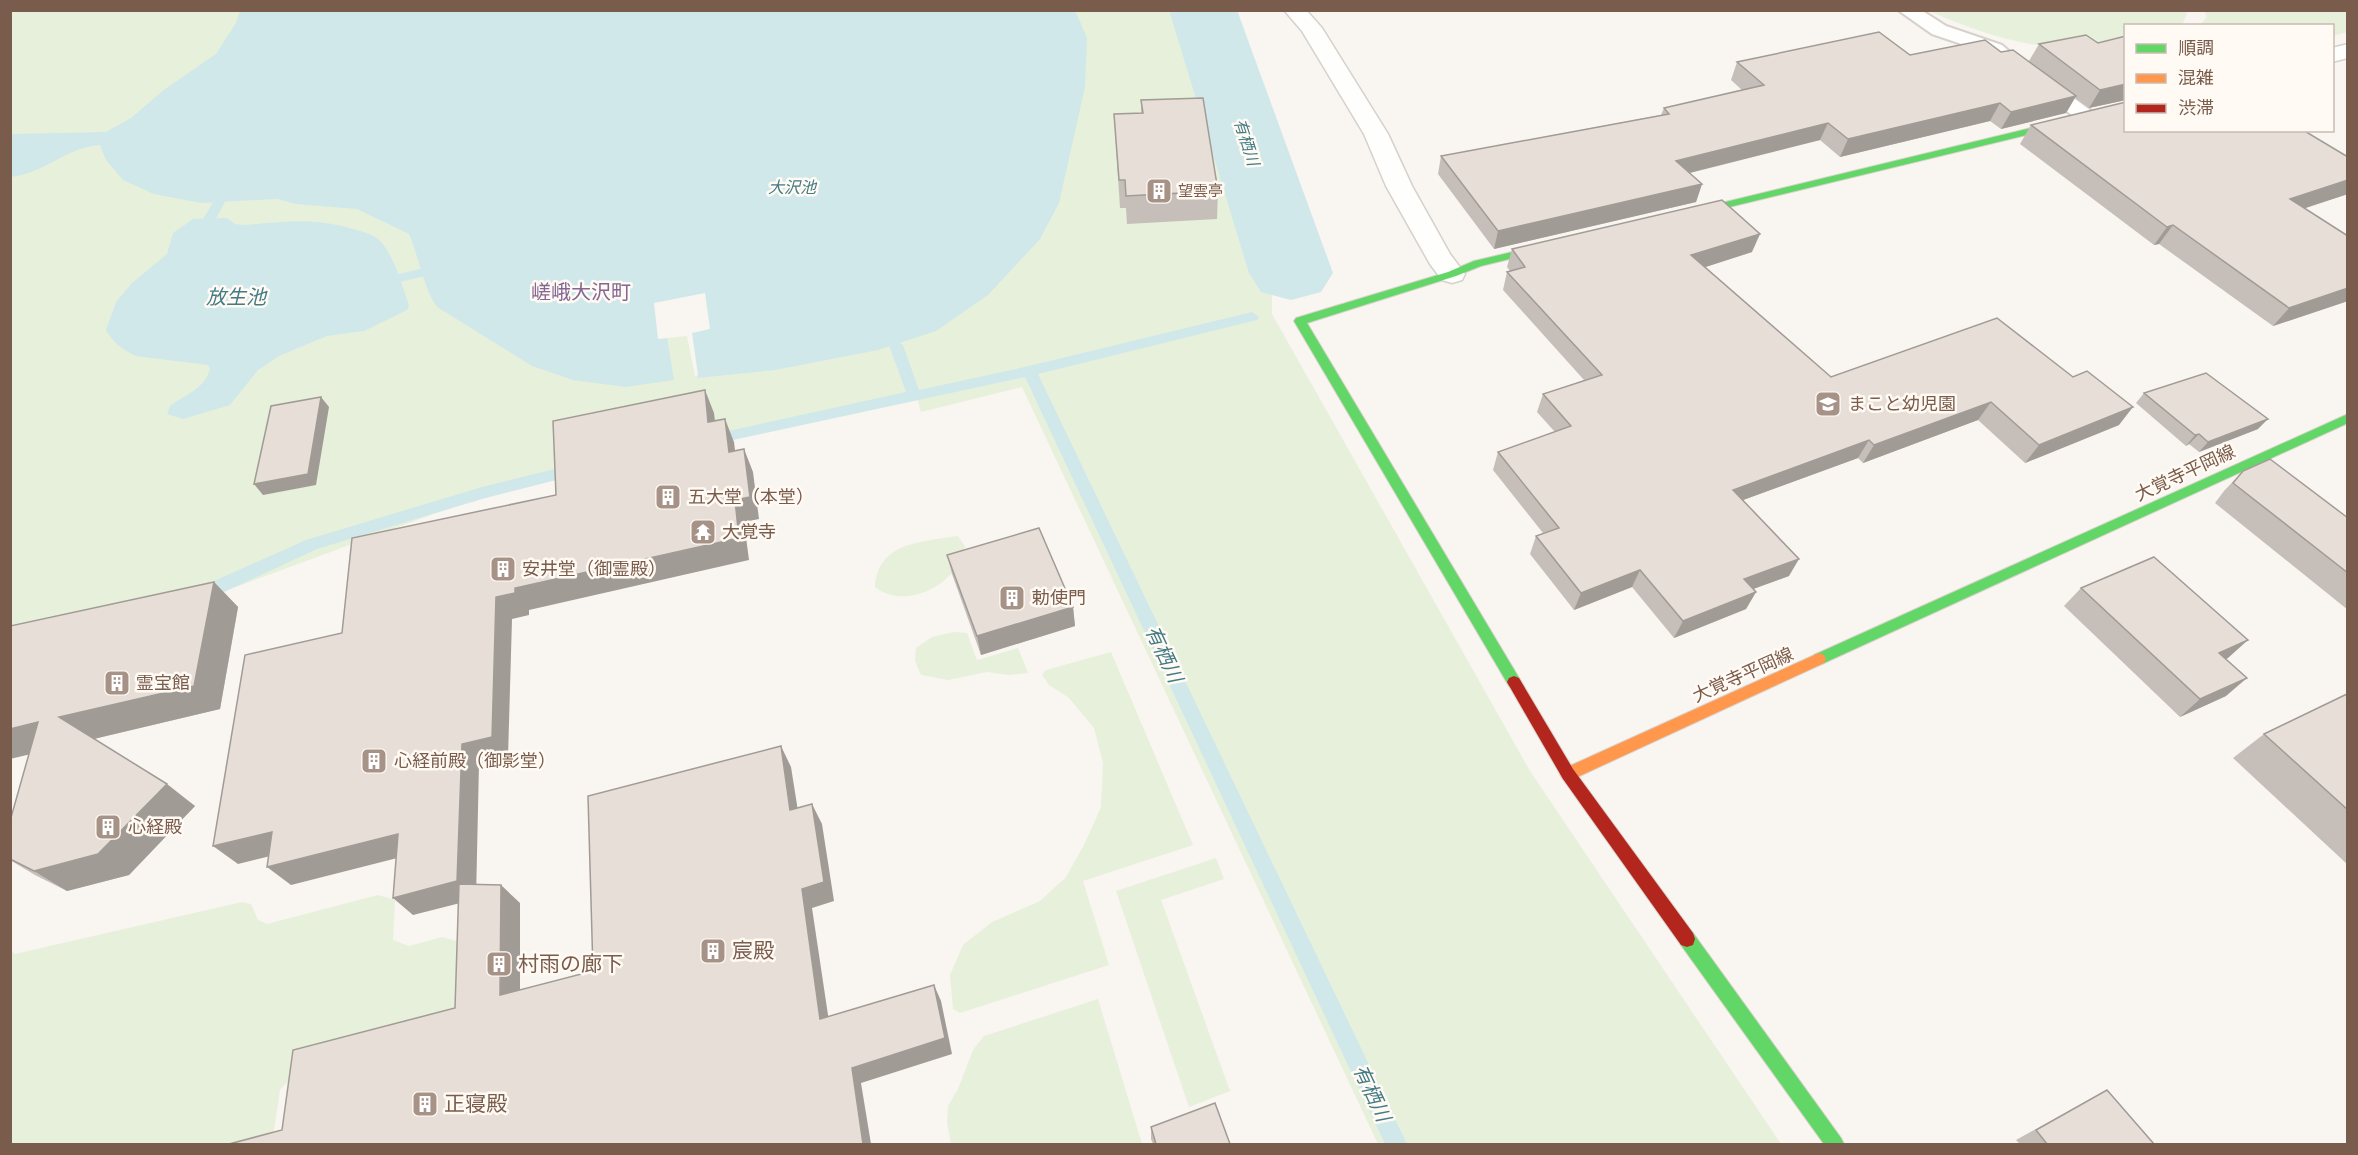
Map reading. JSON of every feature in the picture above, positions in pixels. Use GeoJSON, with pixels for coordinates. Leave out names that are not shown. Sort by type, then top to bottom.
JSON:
{"type":"FeatureCollection","features":[{"type":"Feature","properties":{"kind":"street"},"geometry":{"type":"LineString","coordinates":[[1294,10],[1311,28],[1376,135],[1399,186],[1439,258],[1452,274]]}},
{"type":"Feature","properties":{"kind":"street"},"geometry":{"type":"LineString","coordinates":[[1671,218],[2124,108]]}},
{"type":"Feature","properties":{"kind":"street"},"geometry":{"type":"LineString","coordinates":[[1569,242],[1478,263],[1452,274],[1300,321],[1568,774],[1835,1144]]}},
{"type":"Feature","properties":{"kind":"street","name":"大覚寺平岡線"},"geometry":{"type":"LineString","coordinates":[[1568,774],[2348,418]]}},
{"type":"Feature","properties":{"kind":"lane"},"geometry":{"type":"LineString","coordinates":[[1907,10],[1939,30],[1995,49],[2087,117]]}},
{"type":"Feature","properties":{"kind":"green space"},"geometry":{"type":"Polygon","coordinates":[[[10,11],[1194,11],[1272,253],[1272,314],[1530,771],[1781,1144],[1378,1144],[1022,387],[921,412],[917,398],[482,496],[225,591],[11,641],[10,11]]]}},
{"type":"Feature","properties":{"kind":"green space"},"geometry":{"type":"Polygon","coordinates":[[[1929,11],[2188,11],[2181,24],[2124,24],[2124,47],[2051,47],[2015,41],[1963,25],[1929,11]]]}},
{"type":"Feature","properties":{"kind":"green space"},"geometry":{"type":"Polygon","coordinates":[[[2204,11],[2347,11],[2347,32],[2334,36],[2334,24],[2201,24],[2207,17],[2204,11]]]}},
{"type":"Feature","properties":{"kind":"green space"},"geometry":{"type":"Polygon","coordinates":[[[958,536],[965,546],[961,559],[953,572],[930,590],[916,595],[901,596],[888,594],[875,587],[878,572],[884,561],[893,553],[916,543],[958,536]]]}},
{"type":"Feature","properties":{"kind":"green space"},"geometry":{"type":"Polygon","coordinates":[[[954,632],[967,633],[977,660],[1018,648],[1028,673],[1009,675],[987,672],[948,680],[921,675],[915,661],[916,648],[932,637],[954,632]]]}},
{"type":"Feature","properties":{"kind":"green space"},"geometry":{"type":"Polygon","coordinates":[[[1111,652],[1193,845],[1083,881],[1109,965],[960,1013],[953,1009],[950,975],[963,945],[992,922],[1040,901],[1066,877],[1101,807],[1103,763],[1094,728],[1069,698],[1049,685],[1042,675],[1046,670],[1111,652]]]}},
{"type":"Feature","properties":{"kind":"green space"},"geometry":{"type":"Polygon","coordinates":[[[1216,858],[1224,879],[1161,900],[1230,1091],[1189,1107],[1116,891],[1216,858]]]}},
{"type":"Feature","properties":{"kind":"green space"},"geometry":{"type":"Polygon","coordinates":[[[378,895],[395,900],[393,940],[409,946],[442,937],[460,942],[455,1013],[302,1066],[280,1090],[272,1144],[11,1144],[10,950],[15,954],[242,902],[251,904],[258,920],[267,924],[378,895]]]}},
{"type":"Feature","properties":{"kind":"green space"},"geometry":{"type":"Polygon","coordinates":[[[1098,999],[1142,1144],[951,1144],[947,1122],[948,1106],[958,1089],[973,1050],[984,1036],[1098,999]]]}},
{"type":"Feature","properties":{"kind":"water","name":"大沢池"},"geometry":{"type":"Polygon","coordinates":[[[1075,10],[1087,38],[1085,87],[1059,203],[1040,239],[988,295],[936,331],[878,350],[775,370],[697,378],[689,332],[667,337],[674,380],[626,387],[573,380],[532,366],[437,307],[428,290],[409,234],[357,209],[296,204],[277,199],[201,203],[154,194],[123,180],[106,160],[100,145],[77,150],[35,171],[11,177],[10,134],[106,132],[131,118],[165,89],[216,54],[236,23],[240,11],[1075,10]]]}},
{"type":"Feature","properties":{"kind":"water","name":"放生池"},"geometry":{"type":"Polygon","coordinates":[[[227,218],[235,224],[244,225],[298,221],[324,223],[372,235],[382,243],[391,257],[409,306],[407,310],[364,331],[327,336],[279,356],[258,370],[230,405],[183,419],[167,414],[170,406],[204,382],[210,369],[208,365],[136,356],[119,346],[106,330],[116,302],[132,283],[167,254],[173,233],[193,219],[227,218]]]}},
{"type":"Feature","properties":{"kind":"pier"},"geometry":{"type":"Polygon","coordinates":[[[705,293],[710,329],[692,333],[698,375],[695,376],[687,336],[658,339],[654,303],[705,293]]]}},
{"type":"Feature","properties":{"kind":"building"},"geometry":{"type":"Polygon","coordinates":[[[1879,32],[1910,55],[1985,40],[2001,52],[2013,50],[2076,96],[2011,112],[2000,103],[1848,139],[1828,123],[1676,161],[1702,184],[1498,231],[1441,156],[1669,114],[1664,108],[1764,85],[1737,62],[1879,32]]]}},
{"type":"Feature","properties":{"kind":"building"},"geometry":{"type":"Polygon","coordinates":[[[2086,35],[2098,43],[2124,36],[2124,84],[2100,90],[2039,44],[2086,35]]]}},
{"type":"Feature","properties":{"kind":"building","name":"望雲亭"},"geometry":{"type":"Polygon","coordinates":[[[1203,98],[1218,191],[1126,196],[1125,180],[1119,180],[1114,114],[1143,113],[1141,100],[1203,98]]]}},
{"type":"Feature","properties":{"kind":"building"},"geometry":{"type":"Polygon","coordinates":[[[2124,102],[2124,132],[2306,132],[2348,157],[2348,180],[2290,199],[2348,236],[2348,288],[2289,308],[2173,225],[2167,227],[2031,125],[2124,102]]]}},
{"type":"Feature","properties":{"kind":"building"},"geometry":{"type":"Polygon","coordinates":[[[1722,200],[1760,234],[1691,255],[1831,377],[1997,318],[2073,377],[2087,371],[2133,407],[2039,445],[1991,402],[1874,445],[1869,440],[1733,490],[1799,559],[1744,579],[1756,592],[1683,621],[1640,570],[1581,593],[1536,536],[1559,528],[1498,452],[1571,426],[1543,394],[1602,375],[1507,272],[1525,267],[1512,249],[1722,200]]]}},
{"type":"Feature","properties":{"kind":"building"},"geometry":{"type":"Polygon","coordinates":[[[2206,373],[2268,419],[2208,442],[2199,434],[2195,435],[2144,393],[2206,373]]]}},
{"type":"Feature","properties":{"kind":"building"},"geometry":{"type":"Polygon","coordinates":[[[705,390],[708,422],[725,419],[729,452],[744,449],[750,497],[735,500],[739,538],[515,588],[515,593],[496,597],[492,737],[462,744],[457,881],[393,898],[398,834],[267,867],[272,832],[213,846],[245,655],[342,633],[352,538],[556,495],[553,421],[705,390]]]}},
{"type":"Feature","properties":{"kind":"building"},"geometry":{"type":"Polygon","coordinates":[[[321,397],[308,474],[254,484],[271,406],[321,397]]]}},
{"type":"Feature","properties":{"kind":"building"},"geometry":{"type":"Polygon","coordinates":[[[2270,459],[2348,518],[2348,573],[2233,483],[2243,471],[2270,459]]]}},
{"type":"Feature","properties":{"kind":"building","name":"勅使門"},"geometry":{"type":"Polygon","coordinates":[[[1039,528],[1073,607],[977,636],[947,555],[1039,528]]]}},
{"type":"Feature","properties":{"kind":"building"},"geometry":{"type":"Polygon","coordinates":[[[2154,557],[2248,640],[2219,653],[2247,678],[2200,699],[2081,588],[2154,557]]]}},
{"type":"Feature","properties":{"kind":"building"},"geometry":{"type":"Polygon","coordinates":[[[214,582],[194,686],[59,717],[167,784],[98,854],[34,871],[10,859],[10,821],[38,722],[10,729],[10,626],[214,582]]]}},
{"type":"Feature","properties":{"kind":"building"},"geometry":{"type":"Polygon","coordinates":[[[2348,695],[2348,810],[2264,734],[2348,695]]]}},
{"type":"Feature","properties":{"kind":"building"},"geometry":{"type":"Polygon","coordinates":[[[781,746],[790,810],[812,804],[824,882],[802,889],[820,1019],[934,985],[945,1038],[852,1068],[863,1144],[229,1144],[282,1130],[293,1050],[455,1008],[459,884],[501,885],[500,995],[593,971],[588,796],[781,746]]]}},
{"type":"Feature","properties":{"kind":"building"},"geometry":{"type":"Polygon","coordinates":[[[2107,1090],[2154,1144],[2047,1144],[2036,1130],[2107,1090]]]}},
{"type":"Feature","properties":{"kind":"building"},"geometry":{"type":"Polygon","coordinates":[[[1215,1103],[1230,1144],[1156,1144],[1151,1127],[1215,1103]]]}},
{"type":"Feature","properties":{"kind":"waterway","name":"有栖川"},"geometry":{"type":"LineString","coordinates":[[1203,10],[1291,273]]}},
{"type":"Feature","properties":{"kind":"waterway"},"geometry":{"type":"LineString","coordinates":[[209,219],[219,202]]}},
{"type":"Feature","properties":{"kind":"waterway"},"geometry":{"type":"LineString","coordinates":[[400,278],[424,272]]}},
{"type":"Feature","properties":{"kind":"waterway","name":"有栖川"},"geometry":{"type":"LineString","coordinates":[[1029,371],[1252,317]]}},
{"type":"Feature","properties":{"kind":"waterway"},"geometry":{"type":"LineString","coordinates":[[896,345],[914,395]]}},
{"type":"Feature","properties":{"kind":"waterway"},"geometry":{"type":"LineString","coordinates":[[719,438],[1029,371]]}},
{"type":"Feature","properties":{"kind":"waterway","name":"有栖川"},"geometry":{"type":"LineString","coordinates":[[1029,371],[1396,1144]]}},
{"type":"Feature","properties":{"kind":"waterway"},"geometry":{"type":"LineString","coordinates":[[198,592],[218,587],[312,544],[482,493],[575,470]]}},
{"type":"Feature","properties":{"kind":"traffic: fast"},"geometry":{"type":"LineString","coordinates":[[1684,215],[2124,108]]}},
{"type":"Feature","properties":{"kind":"traffic: fast"},"geometry":{"type":"LineString","coordinates":[[1514,682],[1300,321],[1452,274],[1478,263],[1555,245]]}},
{"type":"Feature","properties":{"kind":"traffic: fast"},"geometry":{"type":"LineString","coordinates":[[1819,659],[2348,418]]}},
{"type":"Feature","properties":{"kind":"traffic: fast"},"geometry":{"type":"LineString","coordinates":[[1687,939],[1835,1144]]}},
{"type":"Feature","properties":{"kind":"traffic: slow"},"geometry":{"type":"LineString","coordinates":[[1568,774],[1819,659]]}},
{"type":"Feature","properties":{"kind":"traffic: jam"},"geometry":{"type":"LineString","coordinates":[[1514,682],[1568,774],[1687,939]]}},
{"type":"Feature","properties":{"kind":"place","name":"望雲亭"},"geometry":{"type":"Point","coordinates":[1159,191]}},
{"type":"Feature","properties":{"kind":"place","name":"まこと幼児園"},"geometry":{"type":"Point","coordinates":[1828,404]}},
{"type":"Feature","properties":{"kind":"place","name":"五大堂（本堂）"},"geometry":{"type":"Point","coordinates":[668,497]}},
{"type":"Feature","properties":{"kind":"place","name":"大覚寺"},"geometry":{"type":"Point","coordinates":[703,532]}},
{"type":"Feature","properties":{"kind":"place","name":"安井堂（御霊殿）"},"geometry":{"type":"Point","coordinates":[503,569]}},
{"type":"Feature","properties":{"kind":"place","name":"勅使門"},"geometry":{"type":"Point","coordinates":[1012,598]}},
{"type":"Feature","properties":{"kind":"place","name":"霊宝館"},"geometry":{"type":"Point","coordinates":[117,683]}},
{"type":"Feature","properties":{"kind":"place","name":"心経前殿（御影堂）"},"geometry":{"type":"Point","coordinates":[374,761]}},
{"type":"Feature","properties":{"kind":"place","name":"心経殿"},"geometry":{"type":"Point","coordinates":[108,827]}},
{"type":"Feature","properties":{"kind":"place","name":"宸殿"},"geometry":{"type":"Point","coordinates":[713,951]}},
{"type":"Feature","properties":{"kind":"place","name":"村雨の廊下"},"geometry":{"type":"Point","coordinates":[499,964]}},
{"type":"Feature","properties":{"kind":"place","name":"正寝殿"},"geometry":{"type":"Point","coordinates":[425,1104]}},
{"type":"Feature","properties":{"kind":"district","name":"嵯峨大沢町"},"geometry":{"type":"Point","coordinates":[581,292]}}]}
